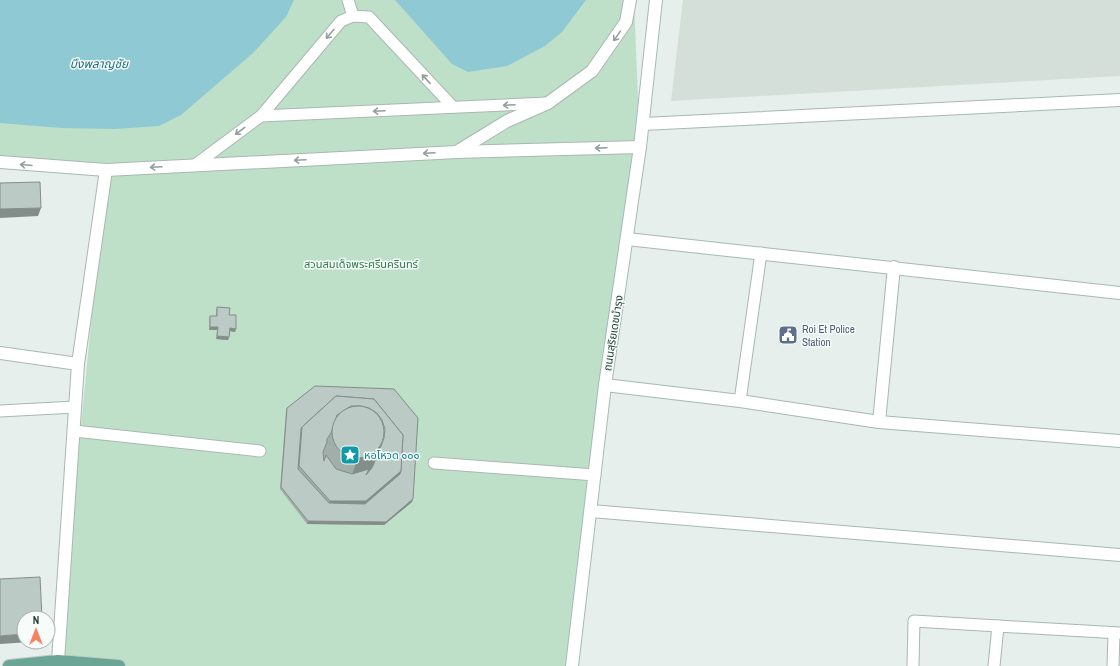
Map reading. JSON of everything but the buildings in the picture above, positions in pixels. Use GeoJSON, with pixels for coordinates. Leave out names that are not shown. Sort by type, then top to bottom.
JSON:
{"type":"FeatureCollection","features":[{"type":"Feature","properties":{"kind":"main road"},"geometry":{"type":"LineString","coordinates":[[9,666],[58,664],[119,666]]}},
{"type":"Feature","properties":{"kind":"street"},"geometry":{"type":"LineString","coordinates":[[457,152],[507,121],[548,103],[592,71],[626,22],[630,0]]}},
{"type":"Feature","properties":{"kind":"street","name":"ถนนสุริยเดชบำรุง"},"geometry":{"type":"LineString","coordinates":[[572,666],[605,385],[643,124],[656,0]]}},
{"type":"Feature","properties":{"kind":"street"},"geometry":{"type":"LineString","coordinates":[[643,124],[1120,100]]}},
{"type":"Feature","properties":{"kind":"street"},"geometry":{"type":"LineString","coordinates":[[0,162],[106,170],[457,152],[640,147]]}},
{"type":"Feature","properties":{"kind":"street"},"geometry":{"type":"LineString","coordinates":[[58,664],[78,364],[106,170]]}},
{"type":"Feature","properties":{"kind":"street"},"geometry":{"type":"LineString","coordinates":[[627,240],[894,267],[1120,293]]}},
{"type":"Feature","properties":{"kind":"street"},"geometry":{"type":"LineString","coordinates":[[878,422],[894,267]]}},
{"type":"Feature","properties":{"kind":"street"},"geometry":{"type":"LineString","coordinates":[[0,353],[78,364]]}},
{"type":"Feature","properties":{"kind":"street"},"geometry":{"type":"LineString","coordinates":[[605,385],[740,402],[878,422],[1120,441]]}},
{"type":"Feature","properties":{"kind":"street"},"geometry":{"type":"LineString","coordinates":[[591,511],[1120,555]]}},
{"type":"Feature","properties":{"kind":"lane"},"geometry":{"type":"LineString","coordinates":[[348,0],[353,16]]}},
{"type":"Feature","properties":{"kind":"lane"},"geometry":{"type":"LineString","coordinates":[[195,165],[261,116],[341,21],[353,16],[369,17],[453,107]]}},
{"type":"Feature","properties":{"kind":"lane"},"geometry":{"type":"LineString","coordinates":[[261,116],[548,103]]}},
{"type":"Feature","properties":{"kind":"lane"},"geometry":{"type":"LineString","coordinates":[[740,402],[761,253]]}},
{"type":"Feature","properties":{"kind":"lane"},"geometry":{"type":"LineString","coordinates":[[0,411],[75,407]]}},
{"type":"Feature","properties":{"kind":"lane"},"geometry":{"type":"LineString","coordinates":[[74,431],[260,451]]}},
{"type":"Feature","properties":{"kind":"lane"},"geometry":{"type":"LineString","coordinates":[[434,463],[595,476]]}},
{"type":"Feature","properties":{"kind":"lane"},"geometry":{"type":"LineString","coordinates":[[913,666],[914,621],[1117,633],[1113,666]]}},
{"type":"Feature","properties":{"kind":"lane"},"geometry":{"type":"LineString","coordinates":[[994,666],[998,626]]}},
{"type":"Feature","properties":{"kind":"shaded area"},"geometry":{"type":"Polygon","coordinates":[[[683,0],[1120,0],[1120,76],[671,101],[683,0]]]}},
{"type":"Feature","properties":{"kind":"green space","name":"สวนสมเด็จพระศรีนครินทร์"},"geometry":{"type":"Polygon","coordinates":[[[0,0],[634,0],[640,147],[573,666],[119,666],[58,661],[106,170],[0,162],[0,0]]]}},
{"type":"Feature","properties":{"kind":"water","name":"บึงพลาญชัย"},"geometry":{"type":"Polygon","coordinates":[[[0,0],[294,0],[286,17],[253,53],[181,115],[159,126],[115,129],[61,128],[0,123],[0,0]]]}},
{"type":"Feature","properties":{"kind":"water"},"geometry":{"type":"Polygon","coordinates":[[[395,0],[586,0],[562,32],[545,46],[507,66],[468,72],[452,64],[395,0]]]}},
{"type":"Feature","properties":{"kind":"place","name":"Roi Et Police Station"},"geometry":{"type":"Point","coordinates":[788,335]}},
{"type":"Feature","properties":{"kind":"place","name":"หอโหวด ๑๐๑"},"geometry":{"type":"Point","coordinates":[350,455]}}]}
